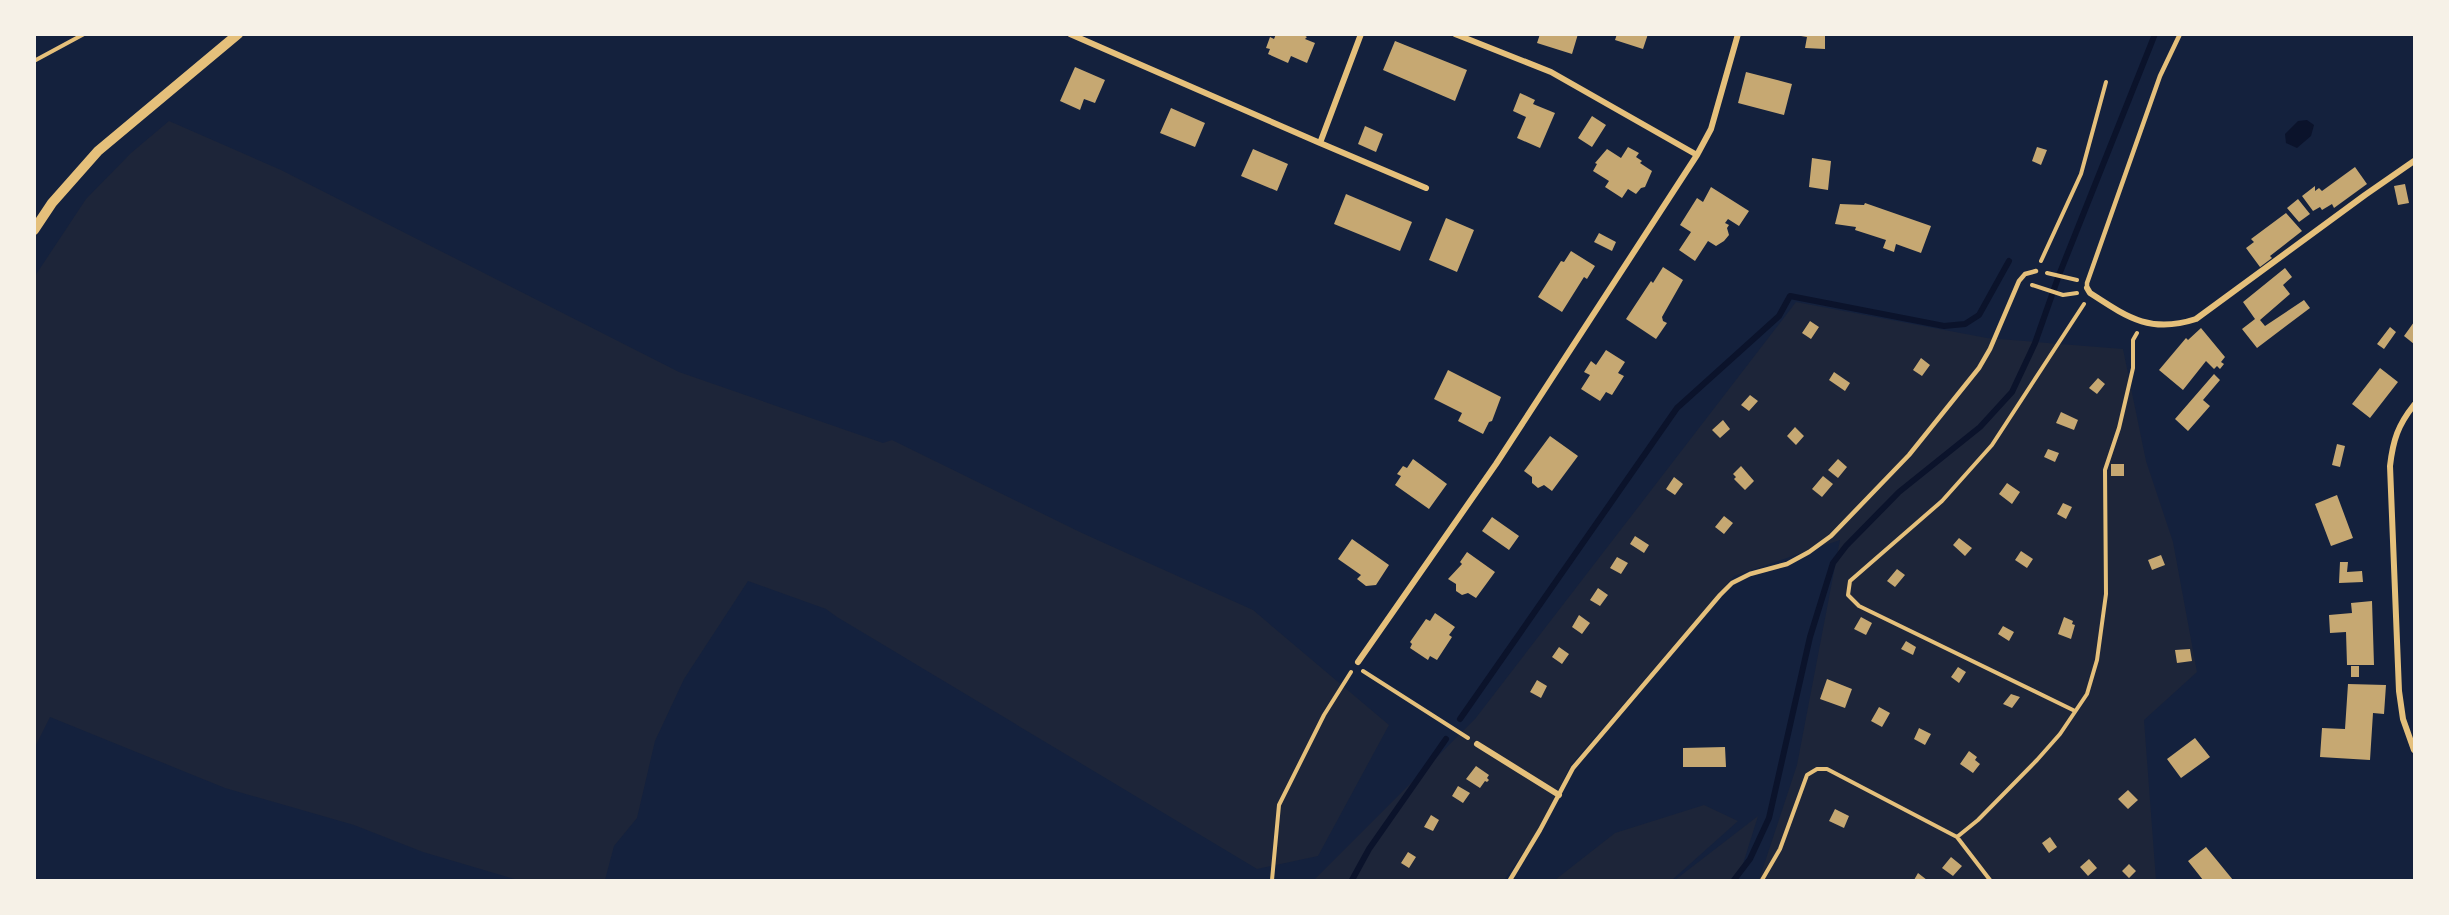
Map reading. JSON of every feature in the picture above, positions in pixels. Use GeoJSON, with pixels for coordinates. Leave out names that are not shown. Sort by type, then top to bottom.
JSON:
{"type":"FeatureCollection","features":[{"type":"Feature","properties":{"kind":"street"},"geometry":{"type":"LineString","coordinates":[[34,230],[52,203],[98,151],[238,34]]}},
{"type":"Feature","properties":{"kind":"street"},"geometry":{"type":"LineString","coordinates":[[1070,34],[1426,188]]}},
{"type":"Feature","properties":{"kind":"street"},"geometry":{"type":"LineString","coordinates":[[1320,143],[1361,34]]}},
{"type":"Feature","properties":{"kind":"street"},"geometry":{"type":"LineString","coordinates":[[1455,34],[1551,72],[1696,155]]}},
{"type":"Feature","properties":{"kind":"street"},"geometry":{"type":"LineString","coordinates":[[1358,662],[1496,465],[1696,155],[1711,129],[1738,34]]}},
{"type":"Feature","properties":{"kind":"street"},"geometry":{"type":"LineString","coordinates":[[2088,288],[2126,317],[2142,323],[2178,325],[2196,319],[2415,161]]}},
{"type":"Feature","properties":{"kind":"street"},"geometry":{"type":"LineString","coordinates":[[2415,405],[2406,415],[2394,439],[2390,466],[2399,691],[2403,719],[2415,750]]}},
{"type":"Feature","properties":{"kind":"street"},"geometry":{"type":"LineString","coordinates":[[1477,744],[1559,795]]}},
{"type":"Feature","properties":{"kind":"lane"},"geometry":{"type":"LineString","coordinates":[[2088,288],[2160,76],[2180,34]]}},
{"type":"Feature","properties":{"kind":"lane"},"geometry":{"type":"LineString","coordinates":[[1510,880],[1573,768],[1732,583],[1750,574],[1787,564],[1831,536],[1909,455],[1979,368],[1990,349],[2019,281],[2025,274],[2036,271]]}},
{"type":"Feature","properties":{"kind":"path"},"geometry":{"type":"LineString","coordinates":[[34,61],[84,34]]}},
{"type":"Feature","properties":{"kind":"path"},"geometry":{"type":"LineString","coordinates":[[2075,711],[1859,606],[1848,595],[1850,581],[1942,501],[1992,445],[2079,313],[2088,288],[2036,271],[2081,174],[2106,82]]}},
{"type":"Feature","properties":{"kind":"path"},"geometry":{"type":"LineString","coordinates":[[2040,287],[2063,295]]}},
{"type":"Feature","properties":{"kind":"path"},"geometry":{"type":"LineString","coordinates":[[1957,837],[1978,820],[2060,734],[2087,694],[2097,660],[2106,594],[2105,470],[2119,428],[2133,368],[2133,340],[2142,323]]}},
{"type":"Feature","properties":{"kind":"path"},"geometry":{"type":"LineString","coordinates":[[1272,880],[1279,805],[1324,715],[1358,662],[1363,671],[1477,744]]}},
{"type":"Feature","properties":{"kind":"path"},"geometry":{"type":"LineString","coordinates":[[1762,880],[1780,849],[1807,775],[1817,769],[1827,769],[1957,837],[1990,880]]}},
{"type":"Feature","properties":{"kind":"shaded area"},"geometry":{"type":"Polygon","coordinates":[[[2307,120],[2314,125],[2311,136],[2297,148],[2286,143],[2285,134],[2298,121],[2307,120]]]}},
{"type":"Feature","properties":{"kind":"shaded area"},"geometry":{"type":"Polygon","coordinates":[[[169,121],[281,170],[679,372],[883,443],[892,440],[1082,533],[1253,610],[1389,725],[1318,856],[1257,869],[826,609],[748,581],[684,679],[655,741],[637,818],[614,846],[605,880],[518,880],[423,852],[354,825],[225,788],[50,717],[35,747],[35,276],[86,199],[131,153],[169,121]]]}},
{"type":"Feature","properties":{"kind":"shaded area"},"geometry":{"type":"Polygon","coordinates":[[[1796,302],[1987,338],[2123,349],[2146,461],[2173,542],[2197,672],[2144,720],[2156,880],[1759,880],[1797,765],[1840,540],[1734,576],[1570,766],[1539,831],[1504,880],[1314,880],[1475,719],[1796,302]]]}},
{"type":"Feature","properties":{"kind":"shaded area"},"geometry":{"type":"Polygon","coordinates":[[[1704,805],[1738,821],[1672,880],[1555,880],[1615,833],[1704,805]]]}},
{"type":"Feature","properties":{"kind":"shaded area"},"geometry":{"type":"Polygon","coordinates":[[[1758,816],[1738,880],[1675,880],[1758,816]]]}},
{"type":"Feature","properties":{"kind":"building"},"geometry":{"type":"Polygon","coordinates":[[[1276,34],[1302,34],[1307,37],[1305,39],[1315,43],[1307,63],[1291,56],[1288,63],[1268,54],[1270,49],[1266,48],[1270,37],[1274,39],[1276,34]]]}},
{"type":"Feature","properties":{"kind":"building"},"geometry":{"type":"Polygon","coordinates":[[[1540,34],[1578,34],[1572,54],[1537,43],[1540,34]]]}},
{"type":"Feature","properties":{"kind":"building"},"geometry":{"type":"Polygon","coordinates":[[[1617,34],[1648,34],[1643,49],[1615,40],[1617,34]]]}},
{"type":"Feature","properties":{"kind":"building"},"geometry":{"type":"Polygon","coordinates":[[[1801,34],[1825,34],[1825,49],[1805,48],[1807,37],[1801,34]]]}},
{"type":"Feature","properties":{"kind":"building"},"geometry":{"type":"Polygon","coordinates":[[[1395,41],[1467,70],[1455,101],[1383,70],[1395,41]]]}},
{"type":"Feature","properties":{"kind":"building"},"geometry":{"type":"Polygon","coordinates":[[[1075,67],[1105,80],[1095,103],[1084,99],[1080,110],[1060,101],[1075,67]]]}},
{"type":"Feature","properties":{"kind":"building"},"geometry":{"type":"Polygon","coordinates":[[[1746,72],[1792,84],[1784,115],[1738,103],[1746,72]]]}},
{"type":"Feature","properties":{"kind":"building"},"geometry":{"type":"Polygon","coordinates":[[[1520,93],[1535,100],[1533,104],[1555,113],[1540,148],[1517,138],[1526,117],[1513,111],[1520,93]]]}},
{"type":"Feature","properties":{"kind":"building"},"geometry":{"type":"Polygon","coordinates":[[[1171,108],[1205,123],[1195,147],[1160,133],[1171,108]]]}},
{"type":"Feature","properties":{"kind":"building"},"geometry":{"type":"Polygon","coordinates":[[[1592,116],[1606,125],[1592,147],[1578,138],[1592,116]]]}},
{"type":"Feature","properties":{"kind":"building"},"geometry":{"type":"Polygon","coordinates":[[[1365,126],[1383,134],[1376,152],[1358,144],[1365,126]]]}},
{"type":"Feature","properties":{"kind":"building"},"geometry":{"type":"Polygon","coordinates":[[[1628,147],[1639,153],[1636,157],[1642,161],[1640,163],[1652,171],[1645,187],[1636,194],[1628,189],[1622,198],[1605,187],[1609,181],[1593,171],[1597,164],[1595,163],[1607,149],[1621,158],[1628,147]]]}},
{"type":"Feature","properties":{"kind":"building"},"geometry":{"type":"Polygon","coordinates":[[[2037,147],[2047,150],[2041,165],[2032,161],[2037,147]]]}},
{"type":"Feature","properties":{"kind":"building"},"geometry":{"type":"Polygon","coordinates":[[[1253,149],[1288,164],[1277,191],[1241,176],[1253,149]]]}},
{"type":"Feature","properties":{"kind":"building"},"geometry":{"type":"Polygon","coordinates":[[[1812,158],[1831,161],[1828,190],[1809,187],[1812,158]]]}},
{"type":"Feature","properties":{"kind":"building"},"geometry":{"type":"Polygon","coordinates":[[[2355,167],[2367,184],[2334,208],[2332,204],[2322,210],[2320,207],[2313,211],[2302,196],[2315,186],[2315,191],[2319,188],[2322,191],[2355,167]]]}},
{"type":"Feature","properties":{"kind":"building"},"geometry":{"type":"Polygon","coordinates":[[[2405,184],[2409,203],[2398,205],[2394,186],[2405,184]]]}},
{"type":"Feature","properties":{"kind":"building"},"geometry":{"type":"Polygon","coordinates":[[[1711,187],[1749,211],[1739,226],[1728,219],[1725,223],[1729,225],[1727,228],[1729,235],[1716,246],[1708,241],[1695,261],[1679,250],[1691,232],[1680,225],[1697,198],[1703,202],[1711,187]]]}},
{"type":"Feature","properties":{"kind":"building"},"geometry":{"type":"Polygon","coordinates":[[[1346,194],[1412,222],[1400,251],[1334,224],[1346,194]]]}},
{"type":"Feature","properties":{"kind":"building"},"geometry":{"type":"Polygon","coordinates":[[[2298,199],[2310,214],[2299,222],[2287,208],[2298,199]]]}},
{"type":"Feature","properties":{"kind":"building"},"geometry":{"type":"Polygon","coordinates":[[[1865,203],[1931,226],[1921,253],[1896,244],[1894,252],[1883,248],[1886,240],[1855,230],[1856,227],[1835,224],[1840,204],[1864,205],[1865,203]]]}},
{"type":"Feature","properties":{"kind":"building"},"geometry":{"type":"Polygon","coordinates":[[[2286,213],[2302,231],[2270,256],[2272,258],[2260,267],[2246,248],[2254,242],[2251,239],[2286,213]]]}},
{"type":"Feature","properties":{"kind":"building"},"geometry":{"type":"Polygon","coordinates":[[[1446,218],[1474,230],[1457,272],[1429,260],[1446,218]]]}},
{"type":"Feature","properties":{"kind":"building"},"geometry":{"type":"Polygon","coordinates":[[[1599,233],[1616,242],[1612,251],[1594,242],[1599,233]]]}},
{"type":"Feature","properties":{"kind":"building"},"geometry":{"type":"Polygon","coordinates":[[[1571,251],[1595,266],[1587,279],[1584,277],[1562,312],[1538,297],[1561,261],[1564,262],[1571,251]]]}},
{"type":"Feature","properties":{"kind":"building"},"geometry":{"type":"Polygon","coordinates":[[[1663,267],[1683,280],[1662,317],[1667,323],[1656,339],[1626,319],[1663,267]]]}},
{"type":"Feature","properties":{"kind":"building"},"geometry":{"type":"Polygon","coordinates":[[[2285,268],[2292,277],[2283,285],[2290,294],[2260,320],[2265,326],[2304,300],[2310,308],[2257,348],[2242,329],[2255,319],[2243,302],[2285,268]]]}},
{"type":"Feature","properties":{"kind":"building"},"geometry":{"type":"Polygon","coordinates":[[[1810,321],[1819,327],[1811,339],[1802,333],[1810,321]]]}},
{"type":"Feature","properties":{"kind":"building"},"geometry":{"type":"Polygon","coordinates":[[[2414,322],[2414,344],[2404,336],[2414,322]]]}},
{"type":"Feature","properties":{"kind":"building"},"geometry":{"type":"Polygon","coordinates":[[[2390,327],[2396,332],[2384,349],[2377,344],[2390,327]]]}},
{"type":"Feature","properties":{"kind":"building"},"geometry":{"type":"Polygon","coordinates":[[[2201,328],[2225,357],[2221,362],[2224,364],[2220,369],[2217,366],[2214,369],[2206,361],[2183,390],[2159,370],[2186,338],[2188,340],[2201,328]]]}},
{"type":"Feature","properties":{"kind":"building"},"geometry":{"type":"Polygon","coordinates":[[[1606,350],[1625,362],[1618,373],[1624,376],[1612,395],[1606,392],[1600,401],[1581,389],[1590,375],[1584,372],[1591,361],[1596,365],[1606,350]]]}},
{"type":"Feature","properties":{"kind":"building"},"geometry":{"type":"Polygon","coordinates":[[[1921,358],[1930,365],[1922,376],[1913,370],[1921,358]]]}},
{"type":"Feature","properties":{"kind":"building"},"geometry":{"type":"Polygon","coordinates":[[[2380,368],[2398,382],[2370,418],[2352,404],[2380,368]]]}},
{"type":"Feature","properties":{"kind":"building"},"geometry":{"type":"Polygon","coordinates":[[[1448,370],[1501,397],[1492,421],[1489,422],[1483,434],[1458,421],[1462,413],[1434,399],[1448,370]]]}},
{"type":"Feature","properties":{"kind":"building"},"geometry":{"type":"Polygon","coordinates":[[[1834,372],[1850,383],[1845,391],[1829,380],[1834,372]]]}},
{"type":"Feature","properties":{"kind":"building"},"geometry":{"type":"Polygon","coordinates":[[[2214,374],[2220,380],[2203,400],[2210,406],[2188,431],[2175,419],[2214,374]]]}},
{"type":"Feature","properties":{"kind":"building"},"geometry":{"type":"Polygon","coordinates":[[[2098,378],[2105,384],[2097,394],[2089,388],[2098,378]]]}},
{"type":"Feature","properties":{"kind":"building"},"geometry":{"type":"Polygon","coordinates":[[[1750,395],[1758,401],[1749,411],[1741,405],[1750,395]]]}},
{"type":"Feature","properties":{"kind":"building"},"geometry":{"type":"Polygon","coordinates":[[[2061,412],[2078,420],[2074,430],[2056,423],[2061,412]]]}},
{"type":"Feature","properties":{"kind":"building"},"geometry":{"type":"Polygon","coordinates":[[[1723,420],[1730,429],[1720,438],[1712,430],[1723,420]]]}},
{"type":"Feature","properties":{"kind":"building"},"geometry":{"type":"Polygon","coordinates":[[[1795,427],[1804,436],[1796,445],[1787,436],[1795,427]]]}},
{"type":"Feature","properties":{"kind":"building"},"geometry":{"type":"Polygon","coordinates":[[[1550,436],[1578,456],[1552,491],[1544,485],[1538,488],[1532,483],[1532,477],[1524,471],[1550,436]]]}},
{"type":"Feature","properties":{"kind":"building"},"geometry":{"type":"Polygon","coordinates":[[[2337,444],[2345,446],[2340,467],[2332,465],[2337,444]]]}},
{"type":"Feature","properties":{"kind":"building"},"geometry":{"type":"Polygon","coordinates":[[[2048,449],[2059,453],[2055,462],[2044,457],[2048,449]]]}},
{"type":"Feature","properties":{"kind":"building"},"geometry":{"type":"Polygon","coordinates":[[[1413,459],[1447,484],[1429,509],[1395,485],[1401,476],[1397,474],[1403,466],[1407,468],[1413,459]]]}},
{"type":"Feature","properties":{"kind":"building"},"geometry":{"type":"Polygon","coordinates":[[[1838,459],[1847,467],[1838,478],[1828,470],[1838,459]]]}},
{"type":"Feature","properties":{"kind":"building"},"geometry":{"type":"Polygon","coordinates":[[[2111,464],[2124,464],[2124,476],[2111,476],[2111,464]]]}},
{"type":"Feature","properties":{"kind":"building"},"geometry":{"type":"Polygon","coordinates":[[[1741,466],[1754,481],[1745,490],[1734,479],[1736,477],[1733,474],[1741,466]]]}},
{"type":"Feature","properties":{"kind":"building"},"geometry":{"type":"Polygon","coordinates":[[[1823,476],[1833,484],[1822,497],[1812,489],[1823,476]]]}},
{"type":"Feature","properties":{"kind":"building"},"geometry":{"type":"Polygon","coordinates":[[[1674,477],[1683,484],[1675,495],[1666,489],[1674,477]]]}},
{"type":"Feature","properties":{"kind":"building"},"geometry":{"type":"Polygon","coordinates":[[[2007,483],[2020,492],[2012,504],[1999,494],[2007,483]]]}},
{"type":"Feature","properties":{"kind":"building"},"geometry":{"type":"Polygon","coordinates":[[[2337,495],[2353,538],[2331,546],[2315,504],[2337,495]]]}},
{"type":"Feature","properties":{"kind":"building"},"geometry":{"type":"Polygon","coordinates":[[[2063,503],[2072,507],[2066,519],[2057,514],[2063,503]]]}},
{"type":"Feature","properties":{"kind":"building"},"geometry":{"type":"Polygon","coordinates":[[[1724,516],[1733,523],[1724,534],[1715,527],[1724,516]]]}},
{"type":"Feature","properties":{"kind":"building"},"geometry":{"type":"Polygon","coordinates":[[[1492,517],[1519,536],[1509,550],[1482,531],[1492,517]]]}},
{"type":"Feature","properties":{"kind":"building"},"geometry":{"type":"Polygon","coordinates":[[[1635,536],[1649,545],[1644,553],[1630,544],[1635,536]]]}},
{"type":"Feature","properties":{"kind":"building"},"geometry":{"type":"Polygon","coordinates":[[[1959,538],[1972,548],[1965,556],[1953,545],[1959,538]]]}},
{"type":"Feature","properties":{"kind":"building"},"geometry":{"type":"Polygon","coordinates":[[[1352,539],[1389,565],[1376,585],[1366,586],[1357,579],[1361,575],[1338,559],[1352,539]]]}},
{"type":"Feature","properties":{"kind":"building"},"geometry":{"type":"Polygon","coordinates":[[[2021,551],[2033,559],[2027,568],[2015,560],[2021,551]]]}},
{"type":"Feature","properties":{"kind":"building"},"geometry":{"type":"Polygon","coordinates":[[[1467,552],[1495,572],[1476,598],[1468,593],[1462,595],[1456,591],[1456,584],[1448,579],[1462,564],[1460,562],[1467,552]]]}},
{"type":"Feature","properties":{"kind":"building"},"geometry":{"type":"Polygon","coordinates":[[[2161,555],[2165,565],[2152,570],[2148,560],[2161,555]]]}},
{"type":"Feature","properties":{"kind":"building"},"geometry":{"type":"Polygon","coordinates":[[[1617,557],[1628,563],[1621,574],[1610,568],[1617,557]]]}},
{"type":"Feature","properties":{"kind":"building"},"geometry":{"type":"Polygon","coordinates":[[[2340,562],[2348,562],[2347,572],[2362,571],[2363,582],[2339,583],[2340,562]]]}},
{"type":"Feature","properties":{"kind":"building"},"geometry":{"type":"Polygon","coordinates":[[[1897,569],[1905,575],[1895,587],[1887,581],[1897,569]]]}},
{"type":"Feature","properties":{"kind":"building"},"geometry":{"type":"Polygon","coordinates":[[[1598,588],[1608,595],[1600,606],[1590,600],[1598,588]]]}},
{"type":"Feature","properties":{"kind":"building"},"geometry":{"type":"Polygon","coordinates":[[[2372,601],[2374,665],[2347,665],[2346,632],[2330,633],[2329,615],[2352,613],[2351,603],[2372,601]]]}},
{"type":"Feature","properties":{"kind":"building"},"geometry":{"type":"Polygon","coordinates":[[[1435,613],[1455,627],[1449,635],[1452,637],[1437,660],[1430,656],[1428,660],[1410,648],[1412,644],[1410,642],[1426,619],[1430,621],[1435,613]]]}},
{"type":"Feature","properties":{"kind":"building"},"geometry":{"type":"Polygon","coordinates":[[[1579,615],[1590,623],[1582,634],[1572,627],[1579,615]]]}},
{"type":"Feature","properties":{"kind":"building"},"geometry":{"type":"Polygon","coordinates":[[[1861,617],[1872,623],[1866,635],[1854,629],[1861,617]]]}},
{"type":"Feature","properties":{"kind":"building"},"geometry":{"type":"Polygon","coordinates":[[[2064,617],[2073,621],[2072,624],[2075,625],[2071,639],[2058,634],[2064,617]]]}},
{"type":"Feature","properties":{"kind":"building"},"geometry":{"type":"Polygon","coordinates":[[[2003,626],[2014,632],[2009,641],[1998,634],[2003,626]]]}},
{"type":"Feature","properties":{"kind":"building"},"geometry":{"type":"Polygon","coordinates":[[[1906,641],[1916,647],[1913,655],[1901,649],[1906,641]]]}},
{"type":"Feature","properties":{"kind":"building"},"geometry":{"type":"Polygon","coordinates":[[[1559,647],[1569,654],[1562,664],[1552,657],[1559,647]]]}},
{"type":"Feature","properties":{"kind":"building"},"geometry":{"type":"Polygon","coordinates":[[[2190,649],[2192,661],[2177,663],[2175,650],[2190,649]]]}},
{"type":"Feature","properties":{"kind":"building"},"geometry":{"type":"Polygon","coordinates":[[[2351,666],[2359,666],[2359,677],[2351,677],[2351,666]]]}},
{"type":"Feature","properties":{"kind":"building"},"geometry":{"type":"Polygon","coordinates":[[[1958,667],[1966,672],[1959,683],[1951,677],[1958,667]]]}},
{"type":"Feature","properties":{"kind":"building"},"geometry":{"type":"Polygon","coordinates":[[[1827,679],[1852,689],[1845,708],[1820,699],[1827,679]]]}},
{"type":"Feature","properties":{"kind":"building"},"geometry":{"type":"Polygon","coordinates":[[[1537,680],[1547,686],[1541,698],[1530,692],[1537,680]]]}},
{"type":"Feature","properties":{"kind":"building"},"geometry":{"type":"Polygon","coordinates":[[[2348,684],[2386,685],[2384,714],[2373,713],[2370,760],[2320,757],[2322,728],[2345,729],[2348,684]]]}},
{"type":"Feature","properties":{"kind":"building"},"geometry":{"type":"Polygon","coordinates":[[[2011,694],[2020,697],[2012,708],[2003,704],[2011,694]]]}},
{"type":"Feature","properties":{"kind":"building"},"geometry":{"type":"Polygon","coordinates":[[[1879,707],[1890,713],[1882,727],[1871,721],[1879,707]]]}},
{"type":"Feature","properties":{"kind":"building"},"geometry":{"type":"Polygon","coordinates":[[[1919,728],[1931,734],[1925,745],[1914,739],[1919,728]]]}},
{"type":"Feature","properties":{"kind":"building"},"geometry":{"type":"Polygon","coordinates":[[[2195,738],[2210,757],[2181,778],[2167,759],[2195,738]]]}},
{"type":"Feature","properties":{"kind":"building"},"geometry":{"type":"Polygon","coordinates":[[[1725,747],[1726,767],[1683,767],[1683,748],[1725,747]]]}},
{"type":"Feature","properties":{"kind":"building"},"geometry":{"type":"Polygon","coordinates":[[[1969,751],[1977,757],[1975,760],[1980,764],[1973,773],[1960,764],[1969,751]]]}},
{"type":"Feature","properties":{"kind":"building"},"geometry":{"type":"Polygon","coordinates":[[[1476,766],[1489,775],[1487,778],[1489,780],[1485,781],[1480,788],[1466,779],[1476,766]]]}},
{"type":"Feature","properties":{"kind":"building"},"geometry":{"type":"Polygon","coordinates":[[[1458,786],[1470,793],[1463,803],[1452,796],[1458,786]]]}},
{"type":"Feature","properties":{"kind":"building"},"geometry":{"type":"Polygon","coordinates":[[[2128,790],[2138,800],[2128,809],[2118,799],[2128,790]]]}},
{"type":"Feature","properties":{"kind":"building"},"geometry":{"type":"Polygon","coordinates":[[[1835,809],[1849,816],[1844,828],[1829,821],[1835,809]]]}},
{"type":"Feature","properties":{"kind":"building"},"geometry":{"type":"Polygon","coordinates":[[[1431,815],[1439,820],[1433,831],[1424,827],[1431,815]]]}},
{"type":"Feature","properties":{"kind":"building"},"geometry":{"type":"Polygon","coordinates":[[[2050,837],[2057,847],[2049,853],[2042,843],[2050,837]]]}},
{"type":"Feature","properties":{"kind":"building"},"geometry":{"type":"Polygon","coordinates":[[[2206,847],[2233,880],[2203,880],[2188,861],[2206,847]]]}},
{"type":"Feature","properties":{"kind":"building"},"geometry":{"type":"Polygon","coordinates":[[[1408,852],[1416,857],[1409,868],[1401,863],[1408,852]]]}},
{"type":"Feature","properties":{"kind":"building"},"geometry":{"type":"Polygon","coordinates":[[[1951,857],[1962,866],[1953,876],[1942,868],[1951,857]]]}},
{"type":"Feature","properties":{"kind":"building"},"geometry":{"type":"Polygon","coordinates":[[[2089,859],[2097,868],[2088,876],[2080,867],[2089,859]]]}},
{"type":"Feature","properties":{"kind":"building"},"geometry":{"type":"Polygon","coordinates":[[[2129,864],[2136,871],[2129,878],[2122,871],[2129,864]]]}},
{"type":"Feature","properties":{"kind":"building"},"geometry":{"type":"Polygon","coordinates":[[[1918,873],[1927,880],[1914,880],[1918,873]]]}},
{"type":"Feature","properties":{"kind":"waterway"},"geometry":{"type":"LineString","coordinates":[[1734,880],[1750,859],[1769,818],[1810,637],[1833,563],[1846,546],[1899,492],[1980,427],[2012,392],[2035,343],[2059,275],[2155,34]]}},
{"type":"Feature","properties":{"kind":"waterway"},"geometry":{"type":"LineString","coordinates":[[1460,719],[1677,408],[1779,316],[1790,296],[1944,326],[1965,324],[1979,315],[2009,261]]}},
{"type":"Feature","properties":{"kind":"waterway"},"geometry":{"type":"LineString","coordinates":[[1352,880],[1369,849],[1446,739]]}}]}
